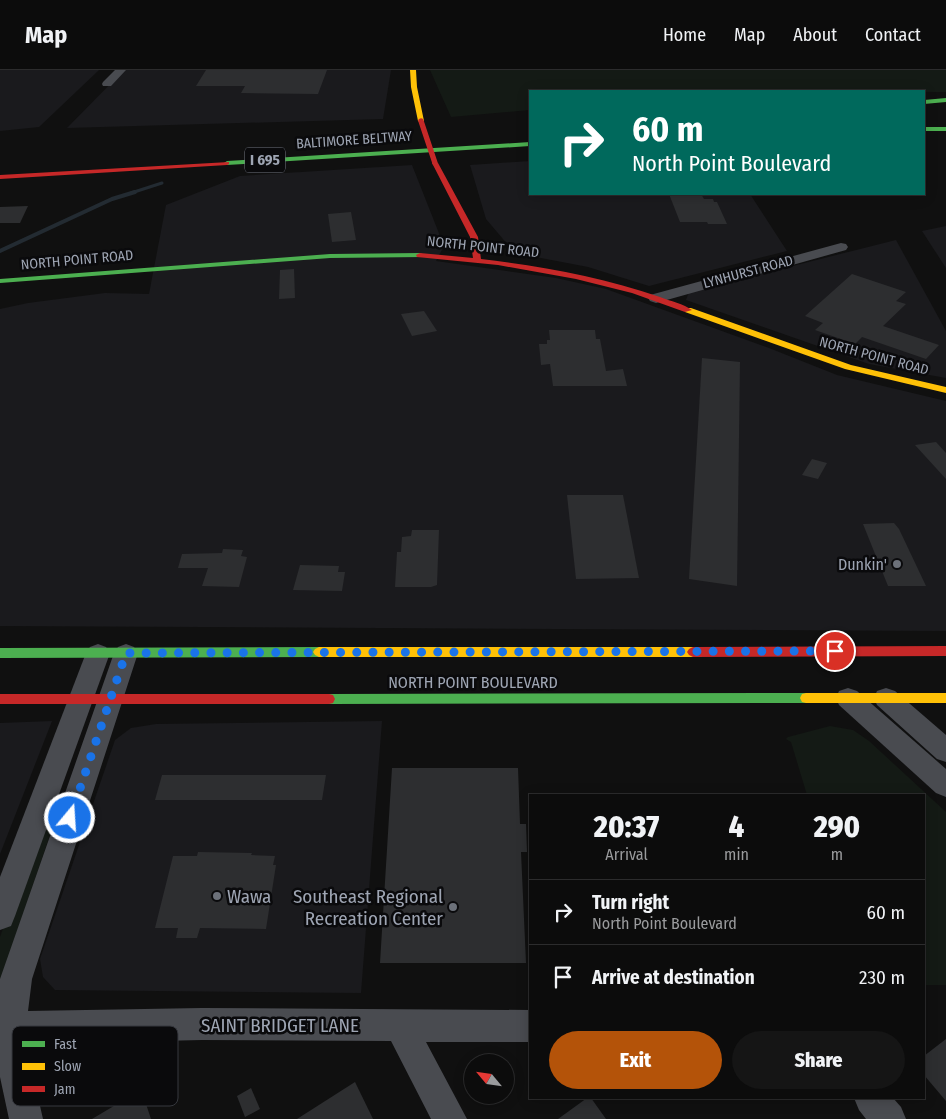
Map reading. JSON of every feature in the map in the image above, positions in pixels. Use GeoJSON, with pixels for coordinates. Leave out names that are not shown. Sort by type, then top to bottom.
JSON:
{"type":"FeatureCollection","features":[{"type":"Feature","properties":{"kind":"main road"},"geometry":{"type":"LineString","coordinates":[[413,70],[414,88],[420,120],[435,163],[474,237],[477,259]]}},
{"type":"Feature","properties":{"kind":"main road"},"geometry":{"type":"LineString","coordinates":[[925,102],[946,100]]}},
{"type":"Feature","properties":{"kind":"main road"},"geometry":{"type":"LineString","coordinates":[[925,129],[946,129]]}},
{"type":"Feature","properties":{"kind":"main road","name":"BALTIMORE BELTWAY"},"geometry":{"type":"LineString","coordinates":[[412,133],[442,131]]}},
{"type":"Feature","properties":{"kind":"main road","name":"BALTIMORE BELTWAY"},"geometry":{"type":"LineString","coordinates":[[0,177],[529,144]]}},
{"type":"Feature","properties":{"kind":"main road","name":"NORTH POINT ROAD"},"geometry":{"type":"LineString","coordinates":[[0,281],[321,256],[399,254],[477,259],[558,272],[608,283],[656,298],[848,367],[946,390]]}},
{"type":"Feature","properties":{"kind":"main road","name":"NORTH POINT BOULEVARD"},"geometry":{"type":"LineString","coordinates":[[0,653],[946,651]]}},
{"type":"Feature","properties":{"kind":"main road","name":"NORTH POINT BOULEVARD"},"geometry":{"type":"LineString","coordinates":[[0,699],[946,698]]}},
{"type":"Feature","properties":{"kind":"street"},"geometry":{"type":"LineString","coordinates":[[108,84],[121,70]]}},
{"type":"Feature","properties":{"kind":"street","name":"LYNHURST ROAD"},"geometry":{"type":"LineString","coordinates":[[656,298],[841,247]]}},
{"type":"Feature","properties":{"kind":"street"},"geometry":{"type":"LineString","coordinates":[[12,1062],[5,1028],[16,978],[110,698],[112,653]]}},
{"type":"Feature","properties":{"kind":"street"},"geometry":{"type":"LineString","coordinates":[[0,916],[80,699],[112,653]]}},
{"type":"Feature","properties":{"kind":"street"},"geometry":{"type":"LineString","coordinates":[[848,698],[946,785]]}},
{"type":"Feature","properties":{"kind":"street"},"geometry":{"type":"LineString","coordinates":[[886,698],[946,751]]}},
{"type":"Feature","properties":{"kind":"street","name":"SAINT BRIDGET LANE"},"geometry":{"type":"LineString","coordinates":[[104,1026],[202,1024],[529,1026]]}},
{"type":"Feature","properties":{"kind":"street"},"geometry":{"type":"LineString","coordinates":[[400,1026],[450,1119]]}},
{"type":"Feature","properties":{"kind":"street"},"geometry":{"type":"LineString","coordinates":[[873,1099],[889,1119]]}},
{"type":"Feature","properties":{"kind":"street"},"geometry":{"type":"LineString","coordinates":[[23,1106],[26,1119]]}},
{"type":"Feature","properties":{"kind":"shaded area"},"geometry":{"type":"Polygon","coordinates":[[[0,70],[99,70],[39,127],[0,131],[0,70]]]}},
{"type":"Feature","properties":{"kind":"shaded area"},"geometry":{"type":"Polygon","coordinates":[[[124,70],[391,70],[383,119],[67,128],[124,70]]]}},
{"type":"Feature","properties":{"kind":"shaded area"},"geometry":{"type":"Polygon","coordinates":[[[430,70],[946,70],[946,92],[925,92],[925,90],[529,90],[529,110],[451,117],[430,70]]]}},
{"type":"Feature","properties":{"kind":"shaded area"},"geometry":{"type":"Polygon","coordinates":[[[529,161],[529,195],[751,195],[787,251],[649,286],[588,267],[515,253],[486,219],[470,165],[529,161]]]}},
{"type":"Feature","properties":{"kind":"shaded area"},"geometry":{"type":"Polygon","coordinates":[[[412,165],[444,246],[436,261],[556,278],[606,289],[769,348],[837,375],[946,401],[946,631],[0,626],[0,309],[28,303],[105,293],[149,294],[166,205],[240,176],[412,165]]]}},
{"type":"Feature","properties":{"kind":"shaded area"},"geometry":{"type":"Polygon","coordinates":[[[946,226],[946,268],[922,231],[946,226]]]}},
{"type":"Feature","properties":{"kind":"shaded area"},"geometry":{"type":"Polygon","coordinates":[[[896,240],[946,331],[946,378],[869,364],[686,300],[689,292],[896,240]]]}},
{"type":"Feature","properties":{"kind":"shaded area"},"geometry":{"type":"Polygon","coordinates":[[[52,721],[0,854],[0,723],[52,721]]]}},
{"type":"Feature","properties":{"kind":"shaded area"},"geometry":{"type":"Polygon","coordinates":[[[382,721],[361,993],[55,990],[43,977],[40,959],[115,740],[131,728],[156,724],[382,721]]]}},
{"type":"Feature","properties":{"kind":"shaded area"},"geometry":{"type":"Polygon","coordinates":[[[830,726],[853,730],[869,741],[946,812],[946,985],[925,985],[925,794],[807,794],[791,742],[786,739],[830,726]]]}},
{"type":"Feature","properties":{"kind":"shaded area"},"geometry":{"type":"Polygon","coordinates":[[[47,824],[52,826],[52,829],[0,982],[0,937],[36,834],[47,824]]]}},
{"type":"Feature","properties":{"kind":"building"},"geometry":{"type":"Polygon","coordinates":[[[206,70],[327,70],[318,94],[241,93],[245,86],[196,86],[206,70]]]}},
{"type":"Feature","properties":{"kind":"building"},"geometry":{"type":"Polygon","coordinates":[[[669,195],[702,195],[704,199],[713,199],[714,202],[717,202],[727,224],[708,224],[707,222],[680,222],[669,195]]]}},
{"type":"Feature","properties":{"kind":"building"},"geometry":{"type":"Polygon","coordinates":[[[28,206],[20,223],[0,223],[0,207],[28,206]]]}},
{"type":"Feature","properties":{"kind":"building"},"geometry":{"type":"Polygon","coordinates":[[[351,212],[356,240],[332,242],[328,214],[351,212]]]}},
{"type":"Feature","properties":{"kind":"building"},"geometry":{"type":"Polygon","coordinates":[[[294,269],[295,298],[279,299],[280,270],[294,269]]]}},
{"type":"Feature","properties":{"kind":"building"},"geometry":{"type":"Polygon","coordinates":[[[852,274],[906,292],[896,301],[906,304],[883,326],[939,345],[926,359],[862,337],[855,344],[815,330],[823,323],[805,316],[852,274]]]}},
{"type":"Feature","properties":{"kind":"building"},"geometry":{"type":"Polygon","coordinates":[[[424,311],[437,331],[412,336],[401,314],[424,311]]]}},
{"type":"Feature","properties":{"kind":"building"},"geometry":{"type":"Polygon","coordinates":[[[549,330],[595,330],[596,339],[600,339],[606,371],[623,369],[627,386],[553,386],[550,364],[541,365],[539,344],[547,344],[547,340],[550,340],[549,330]]]}},
{"type":"Feature","properties":{"kind":"building"},"geometry":{"type":"Polygon","coordinates":[[[702,358],[740,362],[737,586],[689,579],[702,358]]]}},
{"type":"Feature","properties":{"kind":"building"},"geometry":{"type":"Polygon","coordinates":[[[936,442],[946,453],[946,479],[915,445],[936,442]]]}},
{"type":"Feature","properties":{"kind":"building"},"geometry":{"type":"Polygon","coordinates":[[[812,459],[827,463],[818,479],[802,475],[812,459]]]}},
{"type":"Feature","properties":{"kind":"building"},"geometry":{"type":"Polygon","coordinates":[[[567,495],[623,495],[639,578],[576,579],[567,495]]]}},
{"type":"Feature","properties":{"kind":"building","name":"Dunkin'"},"geometry":{"type":"Polygon","coordinates":[[[894,523],[899,529],[926,586],[888,586],[863,524],[894,523]]]}},
{"type":"Feature","properties":{"kind":"building"},"geometry":{"type":"Polygon","coordinates":[[[412,530],[439,530],[437,585],[431,587],[395,587],[397,552],[401,552],[402,537],[411,536],[412,530]]]}},
{"type":"Feature","properties":{"kind":"building"},"geometry":{"type":"Polygon","coordinates":[[[223,549],[243,550],[241,556],[247,557],[239,587],[202,586],[208,568],[178,568],[182,554],[222,553],[223,549]]]}},
{"type":"Feature","properties":{"kind":"building"},"geometry":{"type":"Polygon","coordinates":[[[300,565],[339,566],[338,572],[345,572],[342,591],[293,590],[300,565]]]}},
{"type":"Feature","properties":{"kind":"building","name":"Southeast Regional Recreation Center"},"geometry":{"type":"Polygon","coordinates":[[[392,768],[518,768],[520,824],[526,824],[527,852],[521,852],[526,963],[380,963],[392,768]]]}},
{"type":"Feature","properties":{"kind":"building"},"geometry":{"type":"Polygon","coordinates":[[[162,775],[326,775],[322,800],[155,800],[162,775]]]}},
{"type":"Feature","properties":{"kind":"building","name":"Wawa"},"geometry":{"type":"Polygon","coordinates":[[[198,852],[252,853],[251,855],[275,856],[273,865],[276,865],[266,929],[200,928],[197,938],[176,938],[178,928],[155,928],[173,856],[197,856],[198,852]]]}},
{"type":"Feature","properties":{"kind":"building"},"geometry":{"type":"Polygon","coordinates":[[[946,1039],[946,1101],[925,1076],[925,1055],[946,1039]]]}},
{"type":"Feature","properties":{"kind":"building"},"geometry":{"type":"Polygon","coordinates":[[[355,1082],[373,1119],[297,1119],[355,1082]]]}},
{"type":"Feature","properties":{"kind":"building"},"geometry":{"type":"Polygon","coordinates":[[[251,1088],[260,1109],[245,1117],[237,1096],[251,1088]]]}},
{"type":"Feature","properties":{"kind":"building"},"geometry":{"type":"Polygon","coordinates":[[[586,1099],[592,1099],[606,1119],[558,1119],[586,1099]]]}},
{"type":"Feature","properties":{"kind":"building"},"geometry":{"type":"Polygon","coordinates":[[[114,1106],[147,1106],[151,1119],[92,1119],[114,1106]]]}},
{"type":"Feature","properties":{"kind":"waterway"},"geometry":{"type":"LineString","coordinates":[[131,193],[162,183]]}},
{"type":"Feature","properties":{"kind":"waterway"},"geometry":{"type":"LineString","coordinates":[[0,251],[112,199],[135,192]]}},
{"type":"Feature","properties":{"kind":"traffic: fast"},"geometry":{"type":"LineString","coordinates":[[925,102],[946,100]]}},
{"type":"Feature","properties":{"kind":"traffic: fast"},"geometry":{"type":"LineString","coordinates":[[925,129],[946,129]]}},
{"type":"Feature","properties":{"kind":"traffic: fast"},"geometry":{"type":"LineString","coordinates":[[227,163],[529,144]]}},
{"type":"Feature","properties":{"kind":"traffic: fast"},"geometry":{"type":"LineString","coordinates":[[0,281],[330,256],[420,255]]}},
{"type":"Feature","properties":{"kind":"traffic: fast"},"geometry":{"type":"LineString","coordinates":[[0,653],[319,652]]}},
{"type":"Feature","properties":{"kind":"traffic: fast"},"geometry":{"type":"LineString","coordinates":[[329,699],[806,698]]}},
{"type":"Feature","properties":{"kind":"traffic: slow"},"geometry":{"type":"LineString","coordinates":[[413,70],[414,87],[421,121]]}},
{"type":"Feature","properties":{"kind":"traffic: slow"},"geometry":{"type":"LineString","coordinates":[[688,310],[848,367],[946,390]]}},
{"type":"Feature","properties":{"kind":"traffic: slow"},"geometry":{"type":"LineString","coordinates":[[319,652],[693,652]]}},
{"type":"Feature","properties":{"kind":"traffic: slow"},"geometry":{"type":"LineString","coordinates":[[806,698],[946,698]]}},
{"type":"Feature","properties":{"kind":"traffic: jam"},"geometry":{"type":"LineString","coordinates":[[421,121],[435,163]]}},
{"type":"Feature","properties":{"kind":"traffic: jam"},"geometry":{"type":"LineString","coordinates":[[0,177],[227,163]]}},
{"type":"Feature","properties":{"kind":"traffic: jam"},"geometry":{"type":"LineString","coordinates":[[435,163],[474,237],[477,259]]}},
{"type":"Feature","properties":{"kind":"traffic: jam"},"geometry":{"type":"LineString","coordinates":[[420,255],[498,263],[576,276],[635,291],[688,310]]}},
{"type":"Feature","properties":{"kind":"traffic: jam"},"geometry":{"type":"LineString","coordinates":[[693,652],[946,651]]}},
{"type":"Feature","properties":{"kind":"traffic: jam"},"geometry":{"type":"LineString","coordinates":[[0,699],[329,699]]}},
{"type":"Feature","properties":{"kind":"place","name":"Dunkin'"},"geometry":{"type":"Point","coordinates":[897,564]}},
{"type":"Feature","properties":{"kind":"place","name":"Wawa"},"geometry":{"type":"Point","coordinates":[217,896]}},
{"type":"Feature","properties":{"kind":"place","name":"Southeast Regional Recreation Center"},"geometry":{"type":"Point","coordinates":[453,907]}},
{"type":"Feature","properties":{"kind":"route"},"geometry":{"type":"LineString","coordinates":[[70,818],[126,653],[835,651]]}}]}
